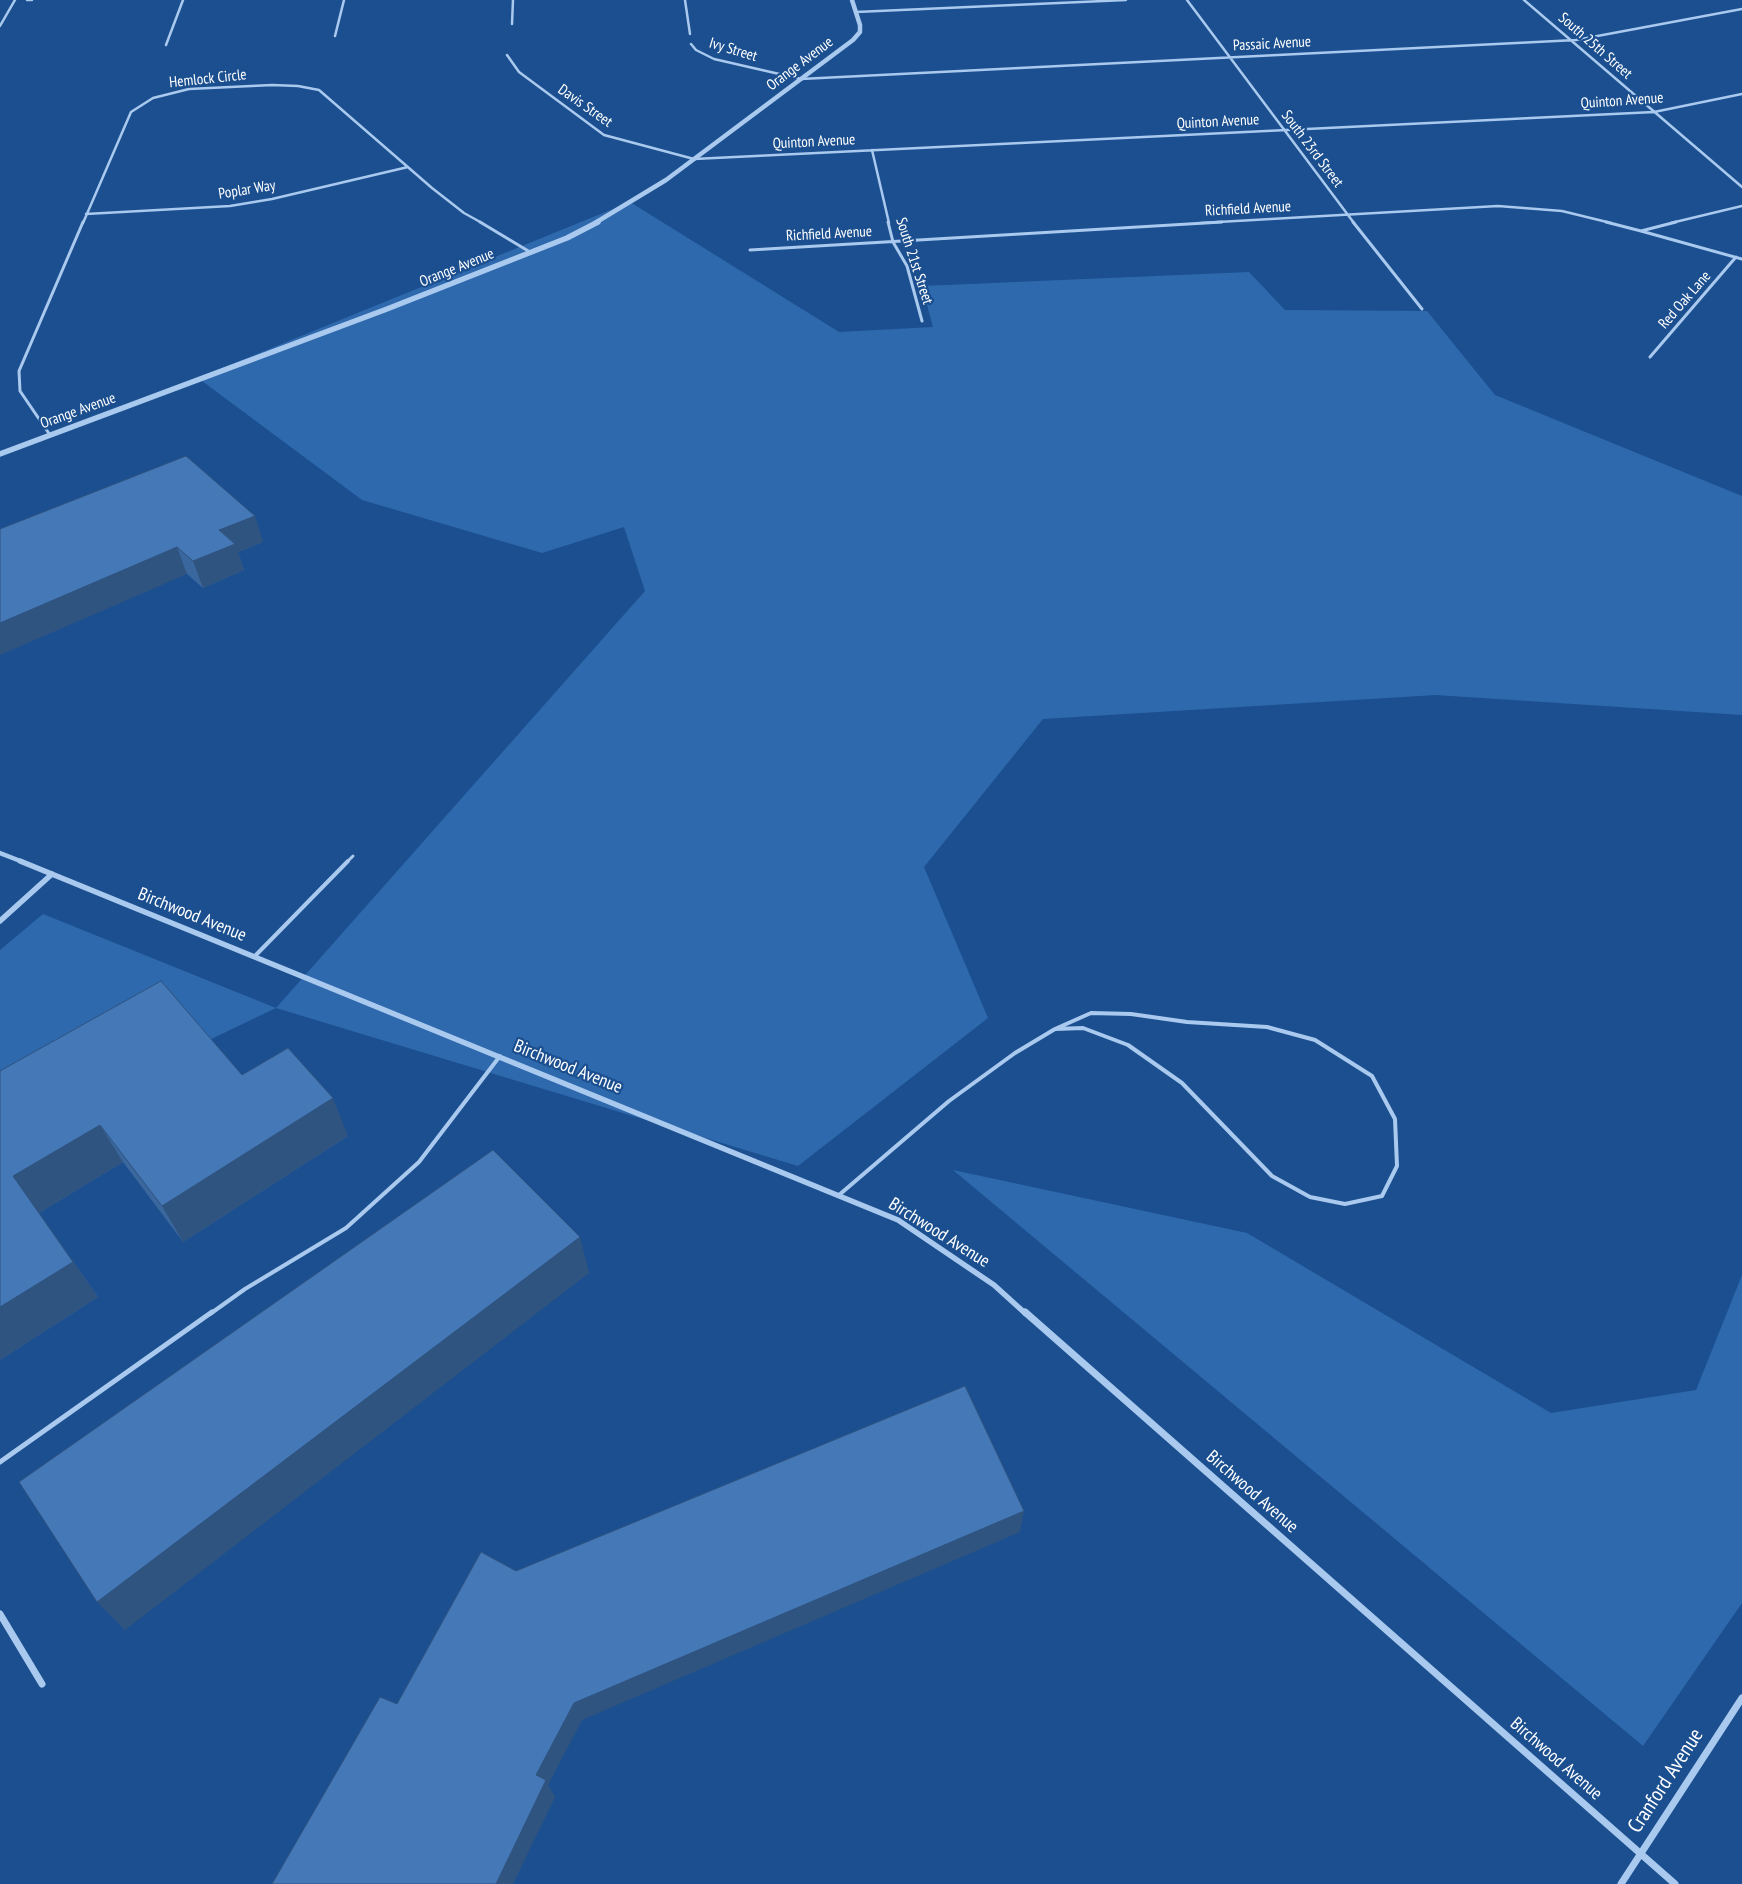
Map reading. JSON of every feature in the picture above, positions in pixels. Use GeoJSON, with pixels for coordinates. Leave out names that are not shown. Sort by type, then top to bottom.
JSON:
{"type":"FeatureCollection","features":[{"type":"Feature","properties":{"kind":"street"},"geometry":{"type":"LineString","coordinates":[[0,26],[15,0]]}},
{"type":"Feature","properties":{"kind":"street"},"geometry":{"type":"LineString","coordinates":[[27,0],[32,0]]}},
{"type":"Feature","properties":{"kind":"street"},"geometry":{"type":"LineString","coordinates":[[166,45],[184,0]]}},
{"type":"Feature","properties":{"kind":"street"},"geometry":{"type":"LineString","coordinates":[[335,36],[344,0]]}},
{"type":"Feature","properties":{"kind":"street"},"geometry":{"type":"LineString","coordinates":[[512,24],[513,0]]}},
{"type":"Feature","properties":{"kind":"street"},"geometry":{"type":"LineString","coordinates":[[685,0],[690,34]]}},
{"type":"Feature","properties":{"kind":"street"},"geometry":{"type":"LineString","coordinates":[[852,0],[856,12],[1126,0]]}},
{"type":"Feature","properties":{"kind":"street"},"geometry":{"type":"LineString","coordinates":[[1022,0],[1024,4]]}},
{"type":"Feature","properties":{"kind":"street","name":"South 23rd Street"},"geometry":{"type":"LineString","coordinates":[[1187,0],[1347,214],[1422,309]]}},
{"type":"Feature","properties":{"kind":"street","name":"South 25th Street"},"geometry":{"type":"LineString","coordinates":[[1524,0],[1742,187]]}},
{"type":"Feature","properties":{"kind":"street","name":"Passaic Avenue"},"geometry":{"type":"LineString","coordinates":[[801,79],[1571,40],[1742,9]]}},
{"type":"Feature","properties":{"kind":"street","name":"Orange Avenue"},"geometry":{"type":"LineString","coordinates":[[0,454],[387,309],[567,238],[610,216],[666,180],[853,40],[860,32],[856,12]]}},
{"type":"Feature","properties":{"kind":"street","name":"Ivy Street"},"geometry":{"type":"LineString","coordinates":[[691,44],[696,50],[714,59],[801,79]]}},
{"type":"Feature","properties":{"kind":"street","name":"Davis Street"},"geometry":{"type":"LineString","coordinates":[[507,55],[519,72],[594,130],[618,140],[694,159]]}},
{"type":"Feature","properties":{"kind":"street","name":"Hemlock Circle"},"geometry":{"type":"LineString","coordinates":[[50,435],[20,391],[19,371],[131,112],[153,98],[189,89],[286,85],[319,90],[329,96],[408,168],[464,213],[530,252]]}},
{"type":"Feature","properties":{"kind":"street","name":"Quinton Avenue"},"geometry":{"type":"LineString","coordinates":[[694,159],[1654,112],[1742,94]]}},
{"type":"Feature","properties":{"kind":"street","name":"South 21st Street"},"geometry":{"type":"LineString","coordinates":[[872,150],[893,242],[907,266],[922,321]]}},
{"type":"Feature","properties":{"kind":"street","name":"Poplar Way"},"geometry":{"type":"LineString","coordinates":[[86,214],[230,206],[272,199],[408,168]]}},
{"type":"Feature","properties":{"kind":"street","name":"Richfield Avenue"},"geometry":{"type":"LineString","coordinates":[[750,250],[1347,214],[1514,206],[1578,214],[1641,231],[1742,206]]}},
{"type":"Feature","properties":{"kind":"street"},"geometry":{"type":"LineString","coordinates":[[1641,231],[1742,259]]}},
{"type":"Feature","properties":{"kind":"street","name":"Red Oak Lane"},"geometry":{"type":"LineString","coordinates":[[1650,357],[1736,257]]}},
{"type":"Feature","properties":{"kind":"street","name":"Birchwood Avenue"},"geometry":{"type":"LineString","coordinates":[[0,853],[898,1220],[994,1285],[1675,1884]]}},
{"type":"Feature","properties":{"kind":"street"},"geometry":{"type":"LineString","coordinates":[[0,921],[52,874]]}},
{"type":"Feature","properties":{"kind":"street"},"geometry":{"type":"LineString","coordinates":[[0,1614],[42,1684]]}},
{"type":"Feature","properties":{"kind":"street","name":"Cranford Avenue"},"geometry":{"type":"LineString","coordinates":[[1621,1884],[1742,1698]]}},
{"type":"Feature","properties":{"kind":"lane"},"geometry":{"type":"LineString","coordinates":[[254,956],[353,856]]}},
{"type":"Feature","properties":{"kind":"lane"},"geometry":{"type":"LineString","coordinates":[[839,1195],[949,1102],[1015,1053],[1055,1029],[1091,1013],[1131,1014],[1187,1022],[1266,1027],[1315,1040],[1372,1076],[1395,1119],[1397,1166],[1382,1196],[1345,1204],[1310,1197],[1272,1176],[1182,1083],[1128,1046],[1083,1028],[1055,1029]]}},
{"type":"Feature","properties":{"kind":"lane"},"geometry":{"type":"LineString","coordinates":[[0,1462],[245,1288],[346,1228],[419,1162],[500,1056]]}},
{"type":"Feature","properties":{"kind":"shaded area"},"geometry":{"type":"Polygon","coordinates":[[[630,202],[839,332],[933,327],[922,286],[1249,272],[1285,310],[1427,311],[1495,395],[1742,496],[1742,715],[1436,695],[1043,719],[924,867],[988,1018],[798,1166],[276,1008],[645,591],[624,527],[542,553],[362,500],[198,378],[630,202]]]}},
{"type":"Feature","properties":{"kind":"shaded area"},"geometry":{"type":"Polygon","coordinates":[[[43,914],[276,1008],[0,1140],[0,950],[43,914]]]}},
{"type":"Feature","properties":{"kind":"shaded area"},"geometry":{"type":"Polygon","coordinates":[[[953,1170],[1247,1233],[1551,1413],[1696,1390],[1742,1275],[1742,1603],[1643,1746],[953,1170]]]}},
{"type":"Feature","properties":{"kind":"building"},"geometry":{"type":"Polygon","coordinates":[[[186,456],[255,516],[219,530],[235,544],[193,561],[177,547],[0,623],[0,529],[186,456]]]}},
{"type":"Feature","properties":{"kind":"building"},"geometry":{"type":"Polygon","coordinates":[[[161,981],[242,1075],[288,1048],[333,1098],[162,1206],[100,1125],[13,1176],[73,1262],[0,1307],[0,1071],[161,981]]]}},
{"type":"Feature","properties":{"kind":"building"},"geometry":{"type":"Polygon","coordinates":[[[493,1150],[580,1237],[97,1602],[19,1482],[493,1150]]]}},
{"type":"Feature","properties":{"kind":"building"},"geometry":{"type":"Polygon","coordinates":[[[965,1386],[1024,1511],[574,1703],[536,1775],[546,1780],[496,1884],[272,1884],[380,1697],[397,1704],[481,1552],[516,1571],[965,1386]]]}}]}
